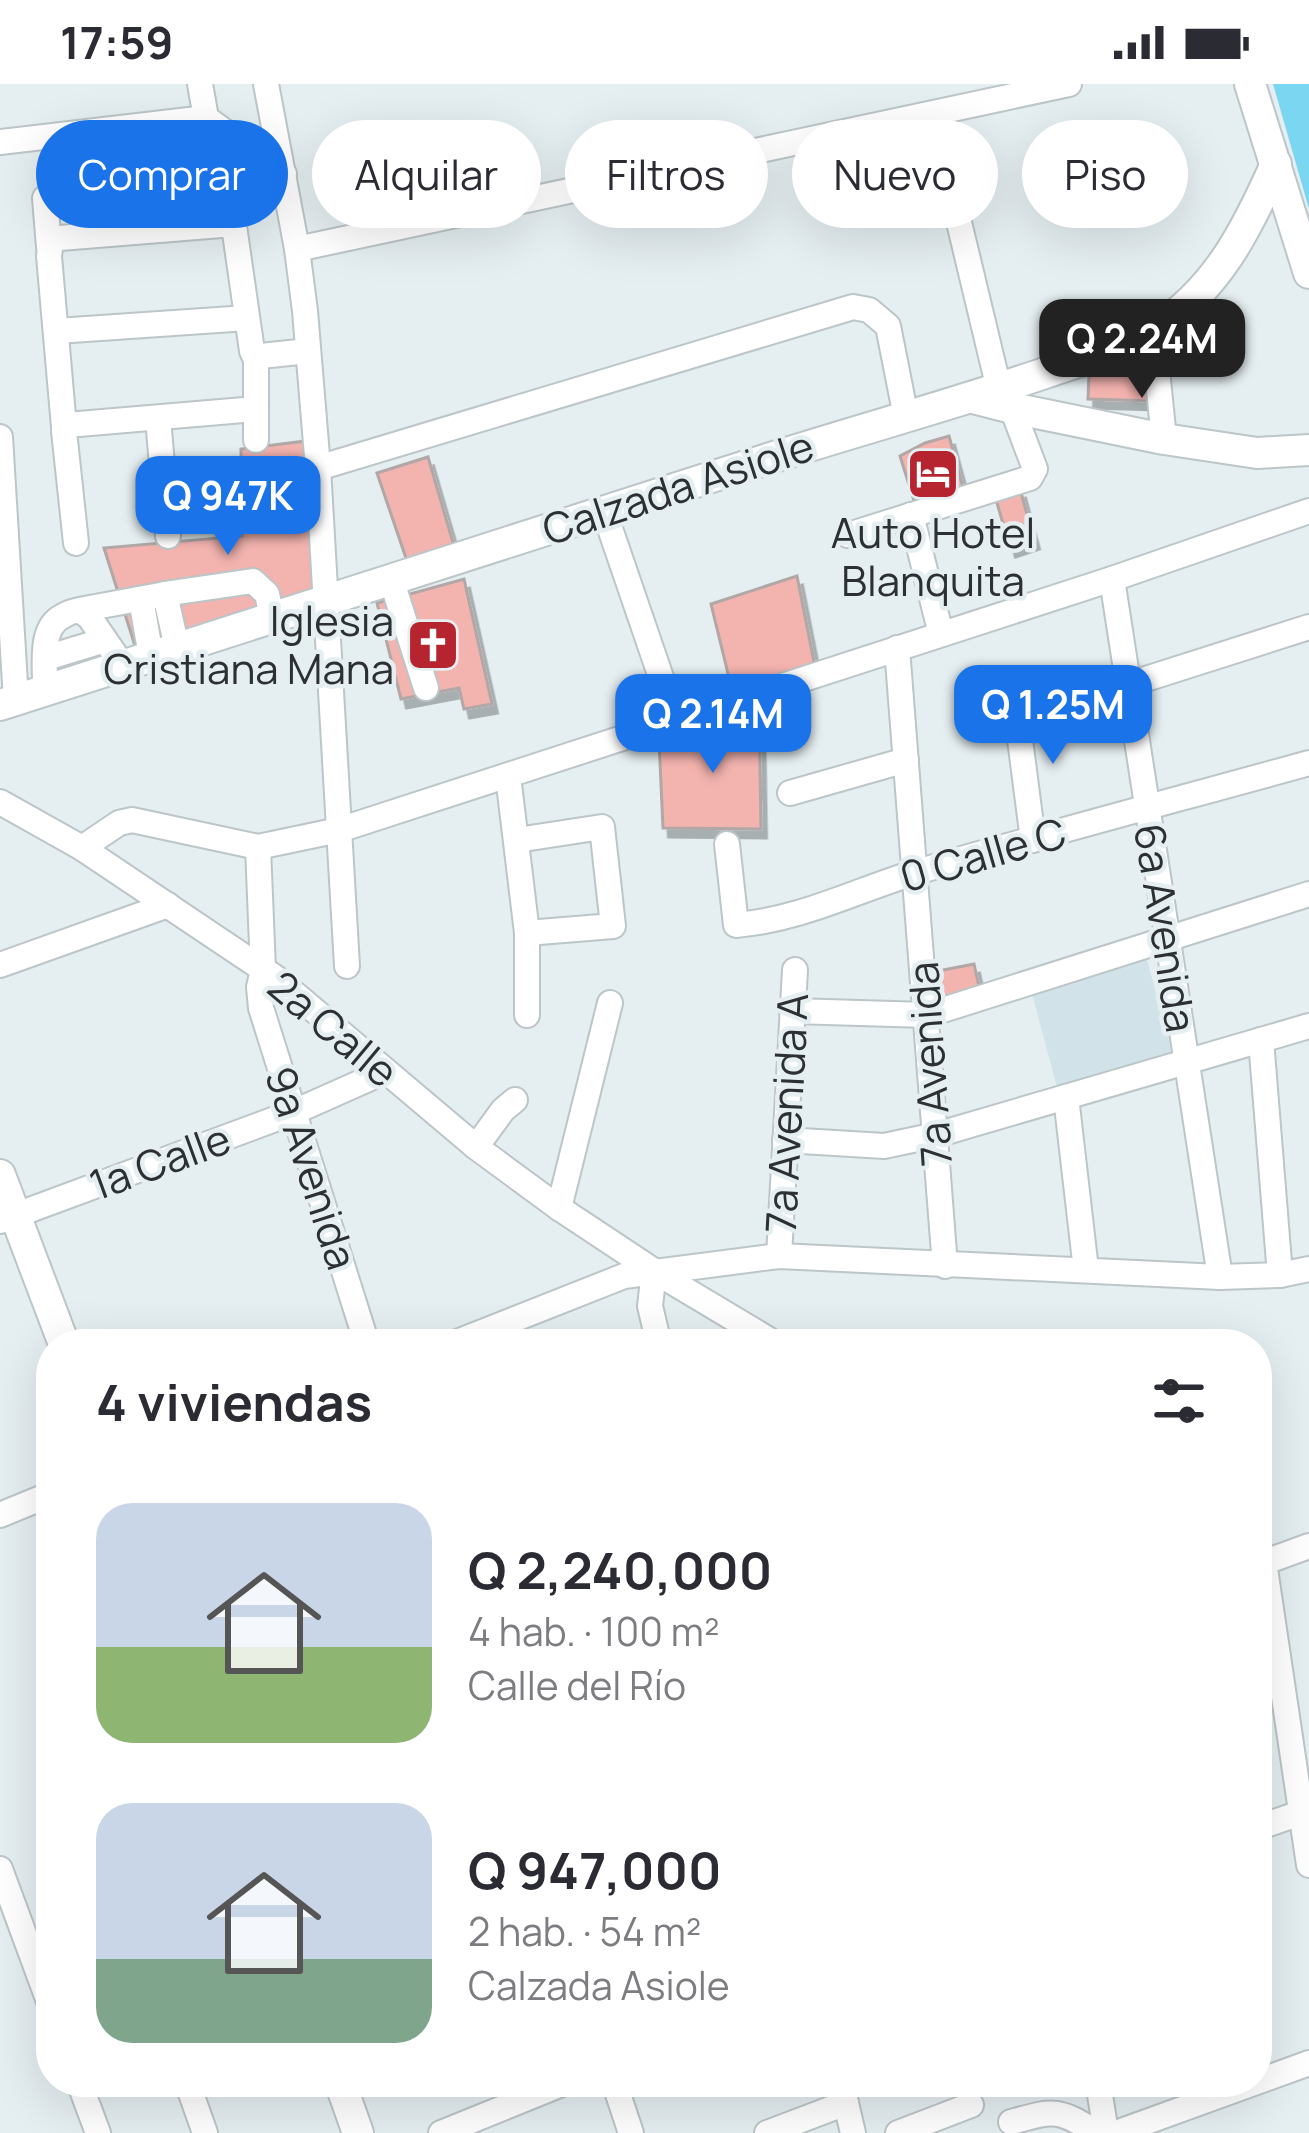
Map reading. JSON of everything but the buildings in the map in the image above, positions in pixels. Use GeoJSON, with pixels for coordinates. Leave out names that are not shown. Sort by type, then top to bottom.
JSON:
{"type":"FeatureCollection","features":[{"type":"Feature","properties":{"kind":"main road"},"geometry":{"type":"LineString","coordinates":[[1250,84],[1309,273]]}},
{"type":"Feature","properties":{"kind":"main road","name":"Calzada Asiole"},"geometry":{"type":"LineString","coordinates":[[20,699],[139,652],[272,617],[907,417],[994,398],[1153,331],[1207,286],[1224,265],[1276,164]]}},
{"type":"Feature","properties":{"kind":"main road"},"geometry":{"type":"LineString","coordinates":[[994,398],[1164,439],[1257,453],[1309,450]]}},
{"type":"Feature","properties":{"kind":"main road"},"geometry":{"type":"LineString","coordinates":[[0,1175],[8,1218],[57,1329]]}},
{"type":"Feature","properties":{"kind":"main road"},"geometry":{"type":"LineString","coordinates":[[345,2097],[358,2133]]}},
{"type":"Feature","properties":{"kind":"street"},"geometry":{"type":"LineString","coordinates":[[200,84],[206,118]]}},
{"type":"Feature","properties":{"kind":"street"},"geometry":{"type":"LineString","coordinates":[[266,84],[273,120]]}},
{"type":"Feature","properties":{"kind":"street"},"geometry":{"type":"LineString","coordinates":[[298,249],[1070,84]]}},
{"type":"Feature","properties":{"kind":"street"},"geometry":{"type":"LineString","coordinates":[[848,536],[1030,478],[1035,469],[994,398],[933,114]]}},
{"type":"Feature","properties":{"kind":"street"},"geometry":{"type":"LineString","coordinates":[[0,142],[209,120]]}},
{"type":"Feature","properties":{"kind":"street"},"geometry":{"type":"LineString","coordinates":[[288,195],[298,249],[318,468],[347,966]]}},
{"type":"Feature","properties":{"kind":"street"},"geometry":{"type":"LineString","coordinates":[[47,228],[76,543]]}},
{"type":"Feature","properties":{"kind":"street"},"geometry":{"type":"LineString","coordinates":[[49,247],[60,238],[184,228]]}},
{"type":"Feature","properties":{"kind":"street"},"geometry":{"type":"LineString","coordinates":[[235,228],[256,360],[256,440]]}},
{"type":"Feature","properties":{"kind":"street"},"geometry":{"type":"LineString","coordinates":[[318,468],[853,308],[869,310],[888,326],[907,417]]}},
{"type":"Feature","properties":{"kind":"street"},"geometry":{"type":"LineString","coordinates":[[57,332],[248,318]]}},
{"type":"Feature","properties":{"kind":"street"},"geometry":{"type":"LineString","coordinates":[[1153,331],[1164,439]]}},
{"type":"Feature","properties":{"kind":"street"},"geometry":{"type":"LineString","coordinates":[[256,360],[308,351]]}},
{"type":"Feature","properties":{"kind":"street"},"geometry":{"type":"LineString","coordinates":[[64,428],[256,409]]}},
{"type":"Feature","properties":{"kind":"street"},"geometry":{"type":"LineString","coordinates":[[158,418],[168,536]]}},
{"type":"Feature","properties":{"kind":"street"},"geometry":{"type":"LineString","coordinates":[[0,436],[5,609],[20,699]]}},
{"type":"Feature","properties":{"kind":"street"},"geometry":{"type":"LineString","coordinates":[[604,511],[676,721]]}},
{"type":"Feature","properties":{"kind":"street"},"geometry":{"type":"LineString","coordinates":[[82,848],[119,823],[132,820],[258,848],[339,830],[1309,511]]}},
{"type":"Feature","properties":{"kind":"street"},"geometry":{"type":"LineString","coordinates":[[911,515],[940,634]]}},
{"type":"Feature","properties":{"kind":"street","name":"6a Avenida"},"geometry":{"type":"LineString","coordinates":[[1112,578],[1220,1277]]}},
{"type":"Feature","properties":{"kind":"street"},"geometry":{"type":"LineString","coordinates":[[391,579],[426,688]]}},
{"type":"Feature","properties":{"kind":"street"},"geometry":{"type":"LineString","coordinates":[[20,699],[46,658],[47,632],[53,622],[80,610],[253,581],[267,594],[272,617]]}},
{"type":"Feature","properties":{"kind":"street"},"geometry":{"type":"LineString","coordinates":[[139,652],[153,597]]}},
{"type":"Feature","properties":{"kind":"street"},"geometry":{"type":"LineString","coordinates":[[80,610],[139,652]]}},
{"type":"Feature","properties":{"kind":"street"},"geometry":{"type":"LineString","coordinates":[[1127,685],[1309,627]]}},
{"type":"Feature","properties":{"kind":"street","name":"7a Avenida"},"geometry":{"type":"LineString","coordinates":[[897,648],[945,1266]]}},
{"type":"Feature","properties":{"kind":"street"},"geometry":{"type":"LineString","coordinates":[[46,658],[139,652]]}},
{"type":"Feature","properties":{"kind":"street"},"geometry":{"type":"LineString","coordinates":[[1015,701],[1033,840]]}},
{"type":"Feature","properties":{"kind":"street"},"geometry":{"type":"LineString","coordinates":[[790,793],[906,760]]}},
{"type":"Feature","properties":{"kind":"street","name":"0 Calle C"},"geometry":{"type":"LineString","coordinates":[[727,844],[736,925],[780,920],[915,872],[1309,763]]}},
{"type":"Feature","properties":{"kind":"street"},"geometry":{"type":"LineString","coordinates":[[508,776],[527,933],[527,1015]]}},
{"type":"Feature","properties":{"kind":"street","name":"2a Calle"},"geometry":{"type":"LineString","coordinates":[[0,802],[82,848],[263,970],[476,1148],[654,1271],[751,1329]]}},
{"type":"Feature","properties":{"kind":"street"},"geometry":{"type":"LineString","coordinates":[[517,840],[602,827],[613,926],[527,933]]}},
{"type":"Feature","properties":{"kind":"street","name":"9a Avenida"},"geometry":{"type":"LineString","coordinates":[[258,848],[261,1008],[363,1329]]}},
{"type":"Feature","properties":{"kind":"street"},"geometry":{"type":"LineString","coordinates":[[792,1011],[927,1015],[1309,894]]}},
{"type":"Feature","properties":{"kind":"street"},"geometry":{"type":"LineString","coordinates":[[0,964],[167,905]]}},
{"type":"Feature","properties":{"kind":"street","name":"7a Avenida A"},"geometry":{"type":"LineString","coordinates":[[779,1256],[795,970]]}},
{"type":"Feature","properties":{"kind":"street"},"geometry":{"type":"LineString","coordinates":[[559,1208],[610,1003]]}},
{"type":"Feature","properties":{"kind":"street"},"geometry":{"type":"LineString","coordinates":[[785,1140],[884,1146],[936,1135],[1309,1026]]}},
{"type":"Feature","properties":{"kind":"street"},"geometry":{"type":"LineString","coordinates":[[1261,1040],[1280,1275]]}},
{"type":"Feature","properties":{"kind":"street","name":"1a Calle"},"geometry":{"type":"LineString","coordinates":[[8,1218],[294,1112],[385,1072]]}},
{"type":"Feature","properties":{"kind":"street"},"geometry":{"type":"LineString","coordinates":[[1066,1097],[1087,1270]]}},
{"type":"Feature","properties":{"kind":"street"},"geometry":{"type":"LineString","coordinates":[[476,1148],[515,1100]]}},
{"type":"Feature","properties":{"kind":"street"},"geometry":{"type":"LineString","coordinates":[[490,1329],[624,1276],[779,1256],[1220,1277],[1309,1269]]}},
{"type":"Feature","properties":{"kind":"street"},"geometry":{"type":"LineString","coordinates":[[654,1271],[650,1306],[655,1329]]}},
{"type":"Feature","properties":{"kind":"street"},"geometry":{"type":"LineString","coordinates":[[0,1515],[36,1500]]}},
{"type":"Feature","properties":{"kind":"street"},"geometry":{"type":"LineString","coordinates":[[1272,1558],[1309,1546]]}},
{"type":"Feature","properties":{"kind":"street"},"geometry":{"type":"LineString","coordinates":[[1272,1633],[1305,1812],[1309,1865]]}},
{"type":"Feature","properties":{"kind":"street"},"geometry":{"type":"LineString","coordinates":[[1272,1823],[1305,1812]]}},
{"type":"Feature","properties":{"kind":"street"},"geometry":{"type":"LineString","coordinates":[[0,1869],[10,1926],[36,1977]]}},
{"type":"Feature","properties":{"kind":"street"},"geometry":{"type":"LineString","coordinates":[[1272,2076],[1309,2063]]}},
{"type":"Feature","properties":{"kind":"street"},"geometry":{"type":"LineString","coordinates":[[85,2097],[98,2133]]}},
{"type":"Feature","properties":{"kind":"street"},"geometry":{"type":"LineString","coordinates":[[192,2097],[205,2133]]}},
{"type":"Feature","properties":{"kind":"street"},"geometry":{"type":"LineString","coordinates":[[441,2133],[530,2097]]}},
{"type":"Feature","properties":{"kind":"street"},"geometry":{"type":"LineString","coordinates":[[619,2097],[631,2133]]}},
{"type":"Feature","properties":{"kind":"street"},"geometry":{"type":"LineString","coordinates":[[767,2133],[836,2097]]}},
{"type":"Feature","properties":{"kind":"street"},"geometry":{"type":"LineString","coordinates":[[845,2097],[854,2133]]}},
{"type":"Feature","properties":{"kind":"street"},"geometry":{"type":"LineString","coordinates":[[1011,2122],[1051,2111],[1101,2133],[1099,2097]]}},
{"type":"Feature","properties":{"kind":"street"},"geometry":{"type":"LineString","coordinates":[[1116,2133],[1215,2097]]}},
{"type":"Feature","properties":{"kind":"street"},"geometry":{"type":"LineString","coordinates":[[898,2133],[971,2105]]}},
{"type":"Feature","properties":{"kind":"shaded area"},"geometry":{"type":"Polygon","coordinates":[[[1273,84],[1309,84],[1309,209],[1273,84]]]}},
{"type":"Feature","properties":{"kind":"shaded area"},"geometry":{"type":"Polygon","coordinates":[[[1146,956],[1173,1056],[1057,1087],[1031,990],[1146,956]]]}},
{"type":"Feature","properties":{"kind":"place","name":"Auto Hotel Blanquita"},"geometry":{"type":"Point","coordinates":[933,474]}},
{"type":"Feature","properties":{"kind":"place","name":"Iglesia Cristiana Mana"},"geometry":{"type":"Point","coordinates":[433,645]}}]}
